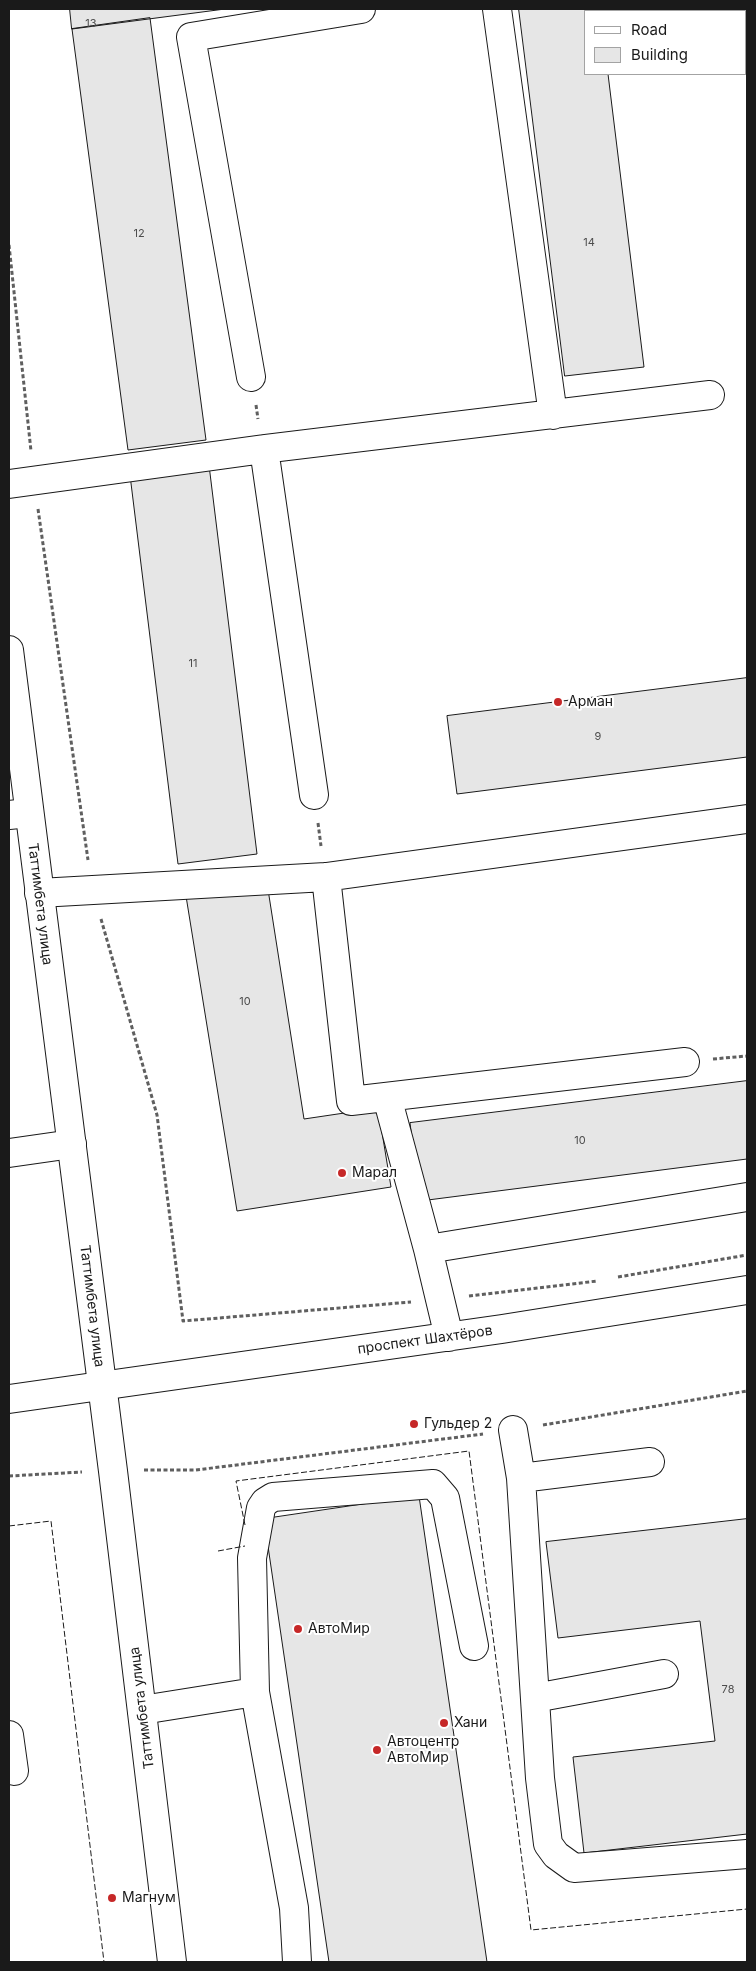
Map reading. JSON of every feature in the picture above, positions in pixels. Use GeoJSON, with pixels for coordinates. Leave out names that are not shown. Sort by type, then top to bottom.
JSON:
{"type":"FeatureCollection","features":[{"type":"Feature","properties":{"kind":"main road"},"geometry":{"type":"LineString","coordinates":[[251,377],[191,37],[361,9]]}},
{"type":"Feature","properties":{"kind":"main road"},"geometry":{"type":"LineString","coordinates":[[498,9],[553,414]]}},
{"type":"Feature","properties":{"kind":"main road"},"geometry":{"type":"LineString","coordinates":[[22,482],[264,449],[710,395]]}},
{"type":"Feature","properties":{"kind":"main road"},"geometry":{"type":"LineString","coordinates":[[264,449],[314,795]]}},
{"type":"Feature","properties":{"kind":"main road","name":"Таттимбета улица"},"geometry":{"type":"LineString","coordinates":[[9,650],[19,814],[39,893],[113,1471],[172,1962]]}},
{"type":"Feature","properties":{"kind":"main road"},"geometry":{"type":"LineString","coordinates":[[39,893],[326,877],[747,819]]}},
{"type":"Feature","properties":{"kind":"main road"},"geometry":{"type":"LineString","coordinates":[[326,877],[351,1101],[685,1062]]}},
{"type":"Feature","properties":{"kind":"main road"},"geometry":{"type":"LineString","coordinates":[[388,1097],[428,1249],[448,1337]]}},
{"type":"Feature","properties":{"kind":"main road"},"geometry":{"type":"LineString","coordinates":[[9,1153],[72,1144]]}},
{"type":"Feature","properties":{"kind":"main road"},"geometry":{"type":"LineString","coordinates":[[428,1249],[747,1197]]}},
{"type":"Feature","properties":{"kind":"main road","name":"проспект Шахтёров"},"geometry":{"type":"LineString","coordinates":[[9,1399],[448,1337],[747,1290]]}},
{"type":"Feature","properties":{"kind":"main road"},"geometry":{"type":"LineString","coordinates":[[513,1430],[521,1478],[540,1778],[548,1844],[556,1854],[574,1868],[747,1854]]}},
{"type":"Feature","properties":{"kind":"main road"},"geometry":{"type":"LineString","coordinates":[[521,1478],[650,1462]]}},
{"type":"Feature","properties":{"kind":"main road"},"geometry":{"type":"LineString","coordinates":[[297,1962],[294,1908],[255,1692],[252,1558],[261,1508],[265,1502],[273,1497],[433,1484],[445,1498],[474,1646]]}},
{"type":"Feature","properties":{"kind":"main road"},"geometry":{"type":"LineString","coordinates":[[535,1698],[664,1674]]}},
{"type":"Feature","properties":{"kind":"main road"},"geometry":{"type":"LineString","coordinates":[[142,1710],[255,1692]]}},
{"type":"Feature","properties":{"kind":"main road"},"geometry":{"type":"LineString","coordinates":[[9,1735],[14,1772]]}},
{"type":"Feature","properties":{"kind":"path"},"geometry":{"type":"LineString","coordinates":[[9,245],[22,482],[92,890],[156,1114],[184,1321],[440,1299],[599,1280]]}},
{"type":"Feature","properties":{"kind":"path"},"geometry":{"type":"LineString","coordinates":[[251,377],[264,449]]}},
{"type":"Feature","properties":{"kind":"path"},"geometry":{"type":"LineString","coordinates":[[314,795],[326,877]]}},
{"type":"Feature","properties":{"kind":"path"},"geometry":{"type":"LineString","coordinates":[[608,1279],[747,1255]]}},
{"type":"Feature","properties":{"kind":"path"},"geometry":{"type":"LineString","coordinates":[[9,1476],[113,1471],[196,1470],[513,1430],[747,1391]]}},
{"type":"Feature","properties":{"kind":"building"},"geometry":{"type":"Polygon","coordinates":[[[70,9],[225,9],[72,29],[70,9]]]}},
{"type":"Feature","properties":{"kind":"building"},"geometry":{"type":"Polygon","coordinates":[[[519,9],[600,9],[584,10],[584,75],[608,75],[644,367],[565,376],[519,9]]]}},
{"type":"Feature","properties":{"kind":"building"},"geometry":{"type":"Polygon","coordinates":[[[747,9],[747,36],[746,10],[702,10],[747,9]]]}},
{"type":"Feature","properties":{"kind":"building"},"geometry":{"type":"Polygon","coordinates":[[[150,18],[206,440],[128,450],[72,29],[150,18]]]}},
{"type":"Feature","properties":{"kind":"building"},"geometry":{"type":"Polygon","coordinates":[[[209,465],[257,854],[178,864],[130,475],[209,465]]]}},
{"type":"Feature","properties":{"kind":"building"},"geometry":{"type":"Polygon","coordinates":[[[747,678],[747,757],[457,794],[447,716],[747,678]]]}},
{"type":"Feature","properties":{"kind":"building"},"geometry":{"type":"Polygon","coordinates":[[[267,883],[304,1119],[378,1108],[391,1187],[237,1211],[186,896],[267,883]]]}},
{"type":"Feature","properties":{"kind":"building"},"geometry":{"type":"Polygon","coordinates":[[[747,1081],[747,1159],[420,1201],[410,1123],[747,1081]]]}},
{"type":"Feature","properties":{"kind":"building"},"geometry":{"type":"Polygon","coordinates":[[[419,1496],[487,1962],[329,1962],[264,1519],[419,1496]]]}},
{"type":"Feature","properties":{"kind":"building"},"geometry":{"type":"Polygon","coordinates":[[[747,1519],[747,1834],[584,1853],[573,1757],[715,1741],[700,1621],[558,1638],[546,1542],[747,1519]]]}},
{"type":"Feature","properties":{"kind":"fence"},"geometry":{"type":"LineString","coordinates":[[245,1525],[236,1481],[469,1451],[531,1930],[747,1909]]}},
{"type":"Feature","properties":{"kind":"fence"},"geometry":{"type":"LineString","coordinates":[[9,1526],[51,1521],[104,1962]]}},
{"type":"Feature","properties":{"kind":"fence"},"geometry":{"type":"LineString","coordinates":[[218,1551],[245,1546]]}},
{"type":"Feature","properties":{"kind":"place","name":"Арман"},"geometry":{"type":"Point","coordinates":[558,702]}},
{"type":"Feature","properties":{"kind":"place","name":"Марал"},"geometry":{"type":"Point","coordinates":[342,1173]}},
{"type":"Feature","properties":{"kind":"place","name":"Гульдер 2"},"geometry":{"type":"Point","coordinates":[414,1424]}},
{"type":"Feature","properties":{"kind":"place","name":"АвтоМир"},"geometry":{"type":"Point","coordinates":[298,1629]}},
{"type":"Feature","properties":{"kind":"place","name":"Хани"},"geometry":{"type":"Point","coordinates":[444,1723]}},
{"type":"Feature","properties":{"kind":"place","name":"Автоцентр АвтоМир"},"geometry":{"type":"Point","coordinates":[377,1750]}},
{"type":"Feature","properties":{"kind":"place","name":"Магнум"},"geometry":{"type":"Point","coordinates":[112,1898]}}]}
